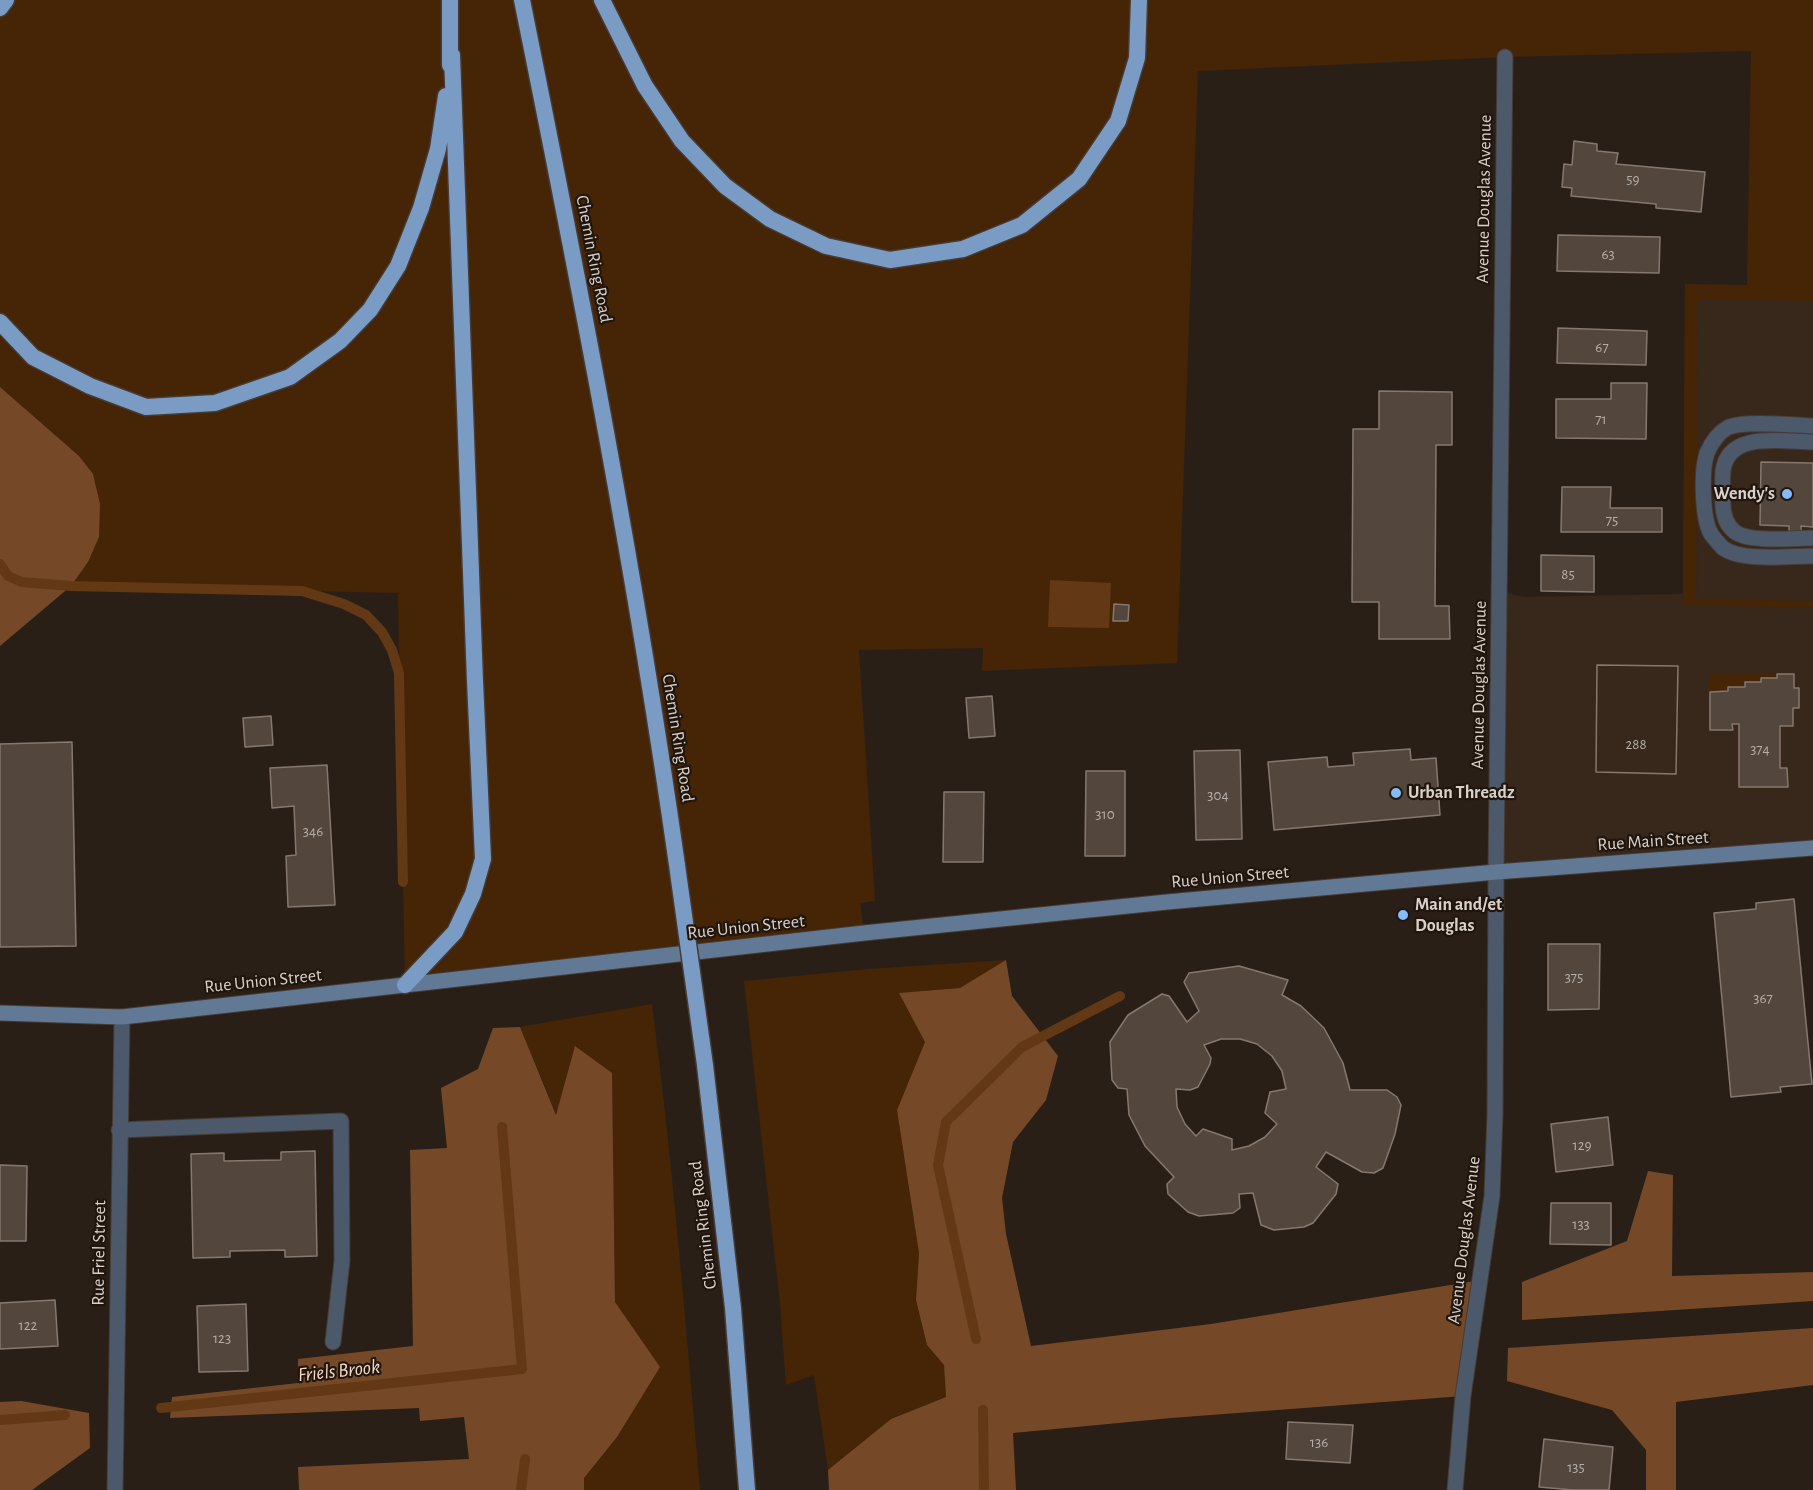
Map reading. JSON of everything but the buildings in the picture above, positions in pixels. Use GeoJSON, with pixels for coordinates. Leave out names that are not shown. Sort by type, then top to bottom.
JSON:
{"type":"FeatureCollection","features":[{"type":"Feature","properties":{"kind":"highway"},"geometry":{"type":"LineString","coordinates":[[0,8],[6,0]]}},
{"type":"Feature","properties":{"kind":"highway"},"geometry":{"type":"LineString","coordinates":[[405,985],[455,932],[473,894],[483,859],[474,681],[450,0]]}},
{"type":"Feature","properties":{"kind":"highway","name":"Chemin Ring Road"},"geometry":{"type":"LineString","coordinates":[[522,0],[581,291],[657,719],[705,1065],[733,1308],[747,1490]]}},
{"type":"Feature","properties":{"kind":"highway"},"geometry":{"type":"LineString","coordinates":[[602,0],[645,86],[682,141],[724,186],[770,219],[826,246],[890,260],[963,249],[1022,225],[1079,179],[1118,121],[1137,58],[1139,0]]}},
{"type":"Feature","properties":{"kind":"highway"},"geometry":{"type":"LineString","coordinates":[[0,322],[33,357],[90,386],[146,407],[215,404],[290,377],[340,341],[370,310],[398,266],[421,208],[438,149],[452,55]]}},
{"type":"Feature","properties":{"kind":"main road","name":"Rue Main Street"},"geometry":{"type":"LineString","coordinates":[[1496,872],[1813,848]]}},
{"type":"Feature","properties":{"kind":"main road","name":"Rue Union Street"},"geometry":{"type":"LineString","coordinates":[[0,1013],[122,1017],[864,933],[1496,872]]}},
{"type":"Feature","properties":{"kind":"street","name":"Avenue Douglas Avenue"},"geometry":{"type":"LineString","coordinates":[[1455,1490],[1462,1396],[1492,1196],[1495,1115],[1505,57]]}},
{"type":"Feature","properties":{"kind":"street"},"geometry":{"type":"LineString","coordinates":[[1813,426],[1740,424],[1726,428],[1714,439],[1707,454],[1704,470],[1705,513],[1711,534],[1724,548],[1742,556],[1813,556]]}},
{"type":"Feature","properties":{"kind":"street"},"geometry":{"type":"LineString","coordinates":[[1813,442],[1758,441],[1743,444],[1731,451],[1722,470],[1722,509],[1727,523],[1736,533],[1749,537],[1813,538]]}},
{"type":"Feature","properties":{"kind":"street","name":"Rue Friel Street"},"geometry":{"type":"LineString","coordinates":[[115,1490],[122,1017]]}},
{"type":"Feature","properties":{"kind":"street"},"geometry":{"type":"LineString","coordinates":[[119,1130],[341,1122],[342,1261],[333,1342]]}},
{"type":"Feature","properties":{"kind":"shaded area"},"geometry":{"type":"Polygon","coordinates":[[[0,0],[1813,0],[1813,301],[1698,299],[1696,599],[1813,601],[1813,608],[1683,605],[1685,284],[1747,286],[1751,51],[1505,57],[1198,71],[1177,663],[982,671],[983,648],[859,650],[875,901],[860,903],[864,933],[405,985],[398,593],[71,586],[88,562],[79,456],[0,387],[0,0]]]}},
{"type":"Feature","properties":{"kind":"shaded area"},"geometry":{"type":"Polygon","coordinates":[[[1685,284],[1813,286],[1813,848],[1496,872],[1499,591],[1524,597],[1683,594],[1685,284]]]}},
{"type":"Feature","properties":{"kind":"shaded area"},"geometry":{"type":"Polygon","coordinates":[[[0,387],[79,456],[93,474],[100,504],[99,537],[88,562],[71,586],[0,646],[0,387]]]}},
{"type":"Feature","properties":{"kind":"shaded area"},"geometry":{"type":"Polygon","coordinates":[[[1050,580],[1111,583],[1109,628],[1048,627],[1050,580]]]}},
{"type":"Feature","properties":{"kind":"shaded area"},"geometry":{"type":"Polygon","coordinates":[[[1714,673],[1777,674],[1777,678],[1761,678],[1761,682],[1745,682],[1745,687],[1728,687],[1728,691],[1710,692],[1710,677],[1714,673]]]}},
{"type":"Feature","properties":{"kind":"shaded area"},"geometry":{"type":"Polygon","coordinates":[[[1006,960],[960,988],[900,993],[925,1042],[897,1110],[919,1253],[916,1300],[927,1345],[944,1365],[946,1397],[891,1419],[828,1470],[814,1375],[786,1385],[780,1303],[744,981],[869,969],[1006,960]]]}},
{"type":"Feature","properties":{"kind":"shaded area"},"geometry":{"type":"Polygon","coordinates":[[[1006,960],[1012,996],[1058,1056],[1046,1100],[1013,1142],[1002,1198],[1006,1234],[1031,1346],[1211,1324],[1481,1280],[1463,1396],[1171,1418],[1013,1433],[1016,1490],[829,1490],[828,1470],[891,1419],[946,1397],[944,1365],[927,1345],[916,1300],[919,1253],[897,1110],[925,1042],[899,993],[960,988],[1006,960]]]}},
{"type":"Feature","properties":{"kind":"shaded area"},"geometry":{"type":"Polygon","coordinates":[[[652,1004],[673,1186],[700,1490],[584,1490],[584,1478],[617,1437],[659,1367],[615,1302],[612,1074],[575,1047],[557,1116],[520,1027],[652,1004]]]}},
{"type":"Feature","properties":{"kind":"shaded area"},"geometry":{"type":"Polygon","coordinates":[[[520,1027],[556,1115],[575,1046],[612,1073],[615,1302],[660,1367],[617,1437],[584,1478],[584,1490],[299,1490],[298,1467],[469,1459],[464,1417],[420,1421],[419,1408],[170,1418],[172,1397],[298,1383],[298,1359],[413,1346],[410,1150],[447,1148],[441,1088],[478,1069],[493,1028],[520,1027]]]}},
{"type":"Feature","properties":{"kind":"shaded area"},"geometry":{"type":"Polygon","coordinates":[[[1648,1171],[1673,1175],[1672,1276],[1813,1272],[1813,1301],[1522,1320],[1522,1282],[1627,1241],[1648,1171]]]}},
{"type":"Feature","properties":{"kind":"shaded area"},"geometry":{"type":"Polygon","coordinates":[[[1813,1328],[1813,1385],[1676,1402],[1676,1490],[1646,1490],[1646,1450],[1612,1410],[1507,1381],[1508,1348],[1813,1328]]]}},
{"type":"Feature","properties":{"kind":"shaded area"},"geometry":{"type":"Polygon","coordinates":[[[21,1401],[89,1413],[90,1448],[32,1490],[0,1490],[0,1402],[21,1401]]]}},
{"type":"Feature","properties":{"kind":"waterway"},"geometry":{"type":"LineString","coordinates":[[0,564],[8,576],[22,582],[71,586],[302,591],[344,604],[366,615],[382,632],[392,650],[399,673],[403,882]]}},
{"type":"Feature","properties":{"kind":"waterway"},"geometry":{"type":"LineString","coordinates":[[976,1339],[938,1165],[946,1122],[1022,1047],[1120,996]]}},
{"type":"Feature","properties":{"kind":"waterway","name":"Friels Brook"},"geometry":{"type":"LineString","coordinates":[[161,1408],[522,1369],[502,1127]]}},
{"type":"Feature","properties":{"kind":"waterway"},"geometry":{"type":"LineString","coordinates":[[983,1410],[984,1490]]}},
{"type":"Feature","properties":{"kind":"waterway","name":"Friels Brook"},"geometry":{"type":"LineString","coordinates":[[0,1420],[65,1415]]}},
{"type":"Feature","properties":{"kind":"waterway","name":"Friels Brook"},"geometry":{"type":"LineString","coordinates":[[521,1490],[525,1459]]}},
{"type":"Feature","properties":{"kind":"place","name":"Wendy's"},"geometry":{"type":"Point","coordinates":[1787,494]}},
{"type":"Feature","properties":{"kind":"place","name":"Urban Threadz"},"geometry":{"type":"Point","coordinates":[1396,793]}},
{"type":"Feature","properties":{"kind":"place","name":"Main and/et Douglas"},"geometry":{"type":"Point","coordinates":[1403,915]}}]}
